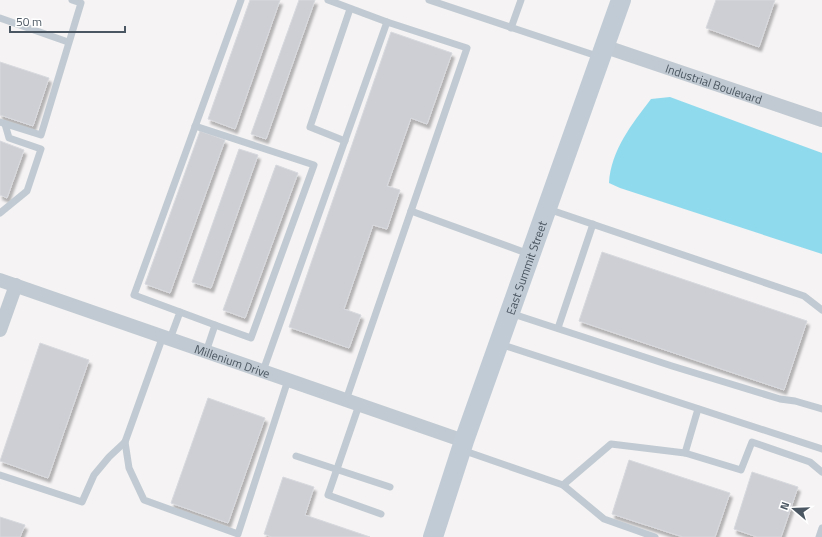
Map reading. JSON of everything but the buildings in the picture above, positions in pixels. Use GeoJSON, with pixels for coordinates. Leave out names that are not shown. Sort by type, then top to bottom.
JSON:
{"type":"FeatureCollection","features":[{"type":"Feature","properties":{"kind":"street","name":"East Summit Street"},"geometry":{"type":"LineString","coordinates":[[433,537],[463,446],[622,0]]}},
{"type":"Feature","properties":{"kind":"street","name":"Industrial Boulevard"},"geometry":{"type":"LineString","coordinates":[[604,53],[822,120]]}},
{"type":"Feature","properties":{"kind":"street","name":"Millenium Drive"},"geometry":{"type":"LineString","coordinates":[[0,280],[346,400],[463,446]]}},
{"type":"Feature","properties":{"kind":"street"},"geometry":{"type":"LineString","coordinates":[[0,330],[16,285]]}},
{"type":"Feature","properties":{"kind":"lane"},"geometry":{"type":"LineString","coordinates":[[3,123],[41,135],[68,42],[82,2],[72,0]]}},
{"type":"Feature","properties":{"kind":"lane"},"geometry":{"type":"LineString","coordinates":[[196,126],[314,165],[251,338],[134,295],[241,0]]}},
{"type":"Feature","properties":{"kind":"lane"},"geometry":{"type":"LineString","coordinates":[[328,0],[387,22],[467,48],[346,400]]}},
{"type":"Feature","properties":{"kind":"lane"},"geometry":{"type":"LineString","coordinates":[[511,28],[521,0]]}},
{"type":"Feature","properties":{"kind":"lane"},"geometry":{"type":"LineString","coordinates":[[433,1],[511,28],[604,53]]}},
{"type":"Feature","properties":{"kind":"lane"},"geometry":{"type":"LineString","coordinates":[[345,141],[310,127],[350,9]]}},
{"type":"Feature","properties":{"kind":"lane"},"geometry":{"type":"LineString","coordinates":[[0,18],[68,42]]}},
{"type":"Feature","properties":{"kind":"lane"},"geometry":{"type":"LineString","coordinates":[[263,371],[387,22]]}},
{"type":"Feature","properties":{"kind":"lane"},"geometry":{"type":"LineString","coordinates":[[0,213],[27,191],[41,149],[9,138],[3,123]]}},
{"type":"Feature","properties":{"kind":"lane"},"geometry":{"type":"LineString","coordinates":[[548,209],[804,296],[822,310]]}},
{"type":"Feature","properties":{"kind":"lane"},"geometry":{"type":"LineString","coordinates":[[411,211],[531,255]]}},
{"type":"Feature","properties":{"kind":"lane"},"geometry":{"type":"LineString","coordinates":[[558,328],[593,224]]}},
{"type":"Feature","properties":{"kind":"lane"},"geometry":{"type":"LineString","coordinates":[[0,475],[82,502],[94,475],[109,457],[125,442],[166,338],[180,312]]}},
{"type":"Feature","properties":{"kind":"lane"},"geometry":{"type":"LineString","coordinates":[[510,313],[672,366],[780,399],[795,401],[822,410]]}},
{"type":"Feature","properties":{"kind":"lane"},"geometry":{"type":"LineString","coordinates":[[206,352],[215,325]]}},
{"type":"Feature","properties":{"kind":"lane"},"geometry":{"type":"LineString","coordinates":[[499,344],[822,449]]}},
{"type":"Feature","properties":{"kind":"lane"},"geometry":{"type":"LineString","coordinates":[[125,442],[129,468],[144,500],[238,534],[288,380]]}},
{"type":"Feature","properties":{"kind":"lane"},"geometry":{"type":"LineString","coordinates":[[359,405],[328,495],[381,514]]}},
{"type":"Feature","properties":{"kind":"lane"},"geometry":{"type":"LineString","coordinates":[[685,453],[698,409]]}},
{"type":"Feature","properties":{"kind":"lane"},"geometry":{"type":"LineString","coordinates":[[563,485],[611,444],[685,453],[741,470],[756,427]]}},
{"type":"Feature","properties":{"kind":"lane"},"geometry":{"type":"LineString","coordinates":[[752,442],[810,462],[822,472]]}},
{"type":"Feature","properties":{"kind":"lane"},"geometry":{"type":"LineString","coordinates":[[463,446],[563,485],[604,519],[655,537]]}},
{"type":"Feature","properties":{"kind":"lane"},"geometry":{"type":"LineString","coordinates":[[296,456],[390,487]]}},
{"type":"Feature","properties":{"kind":"lane"},"geometry":{"type":"LineString","coordinates":[[819,537],[822,528]]}},
{"type":"Feature","properties":{"kind":"water"},"geometry":{"type":"Polygon","coordinates":[[[670,97],[822,153],[822,254],[620,188],[609,183],[614,159],[618,149],[637,118],[651,99],[670,97]]]}}]}
